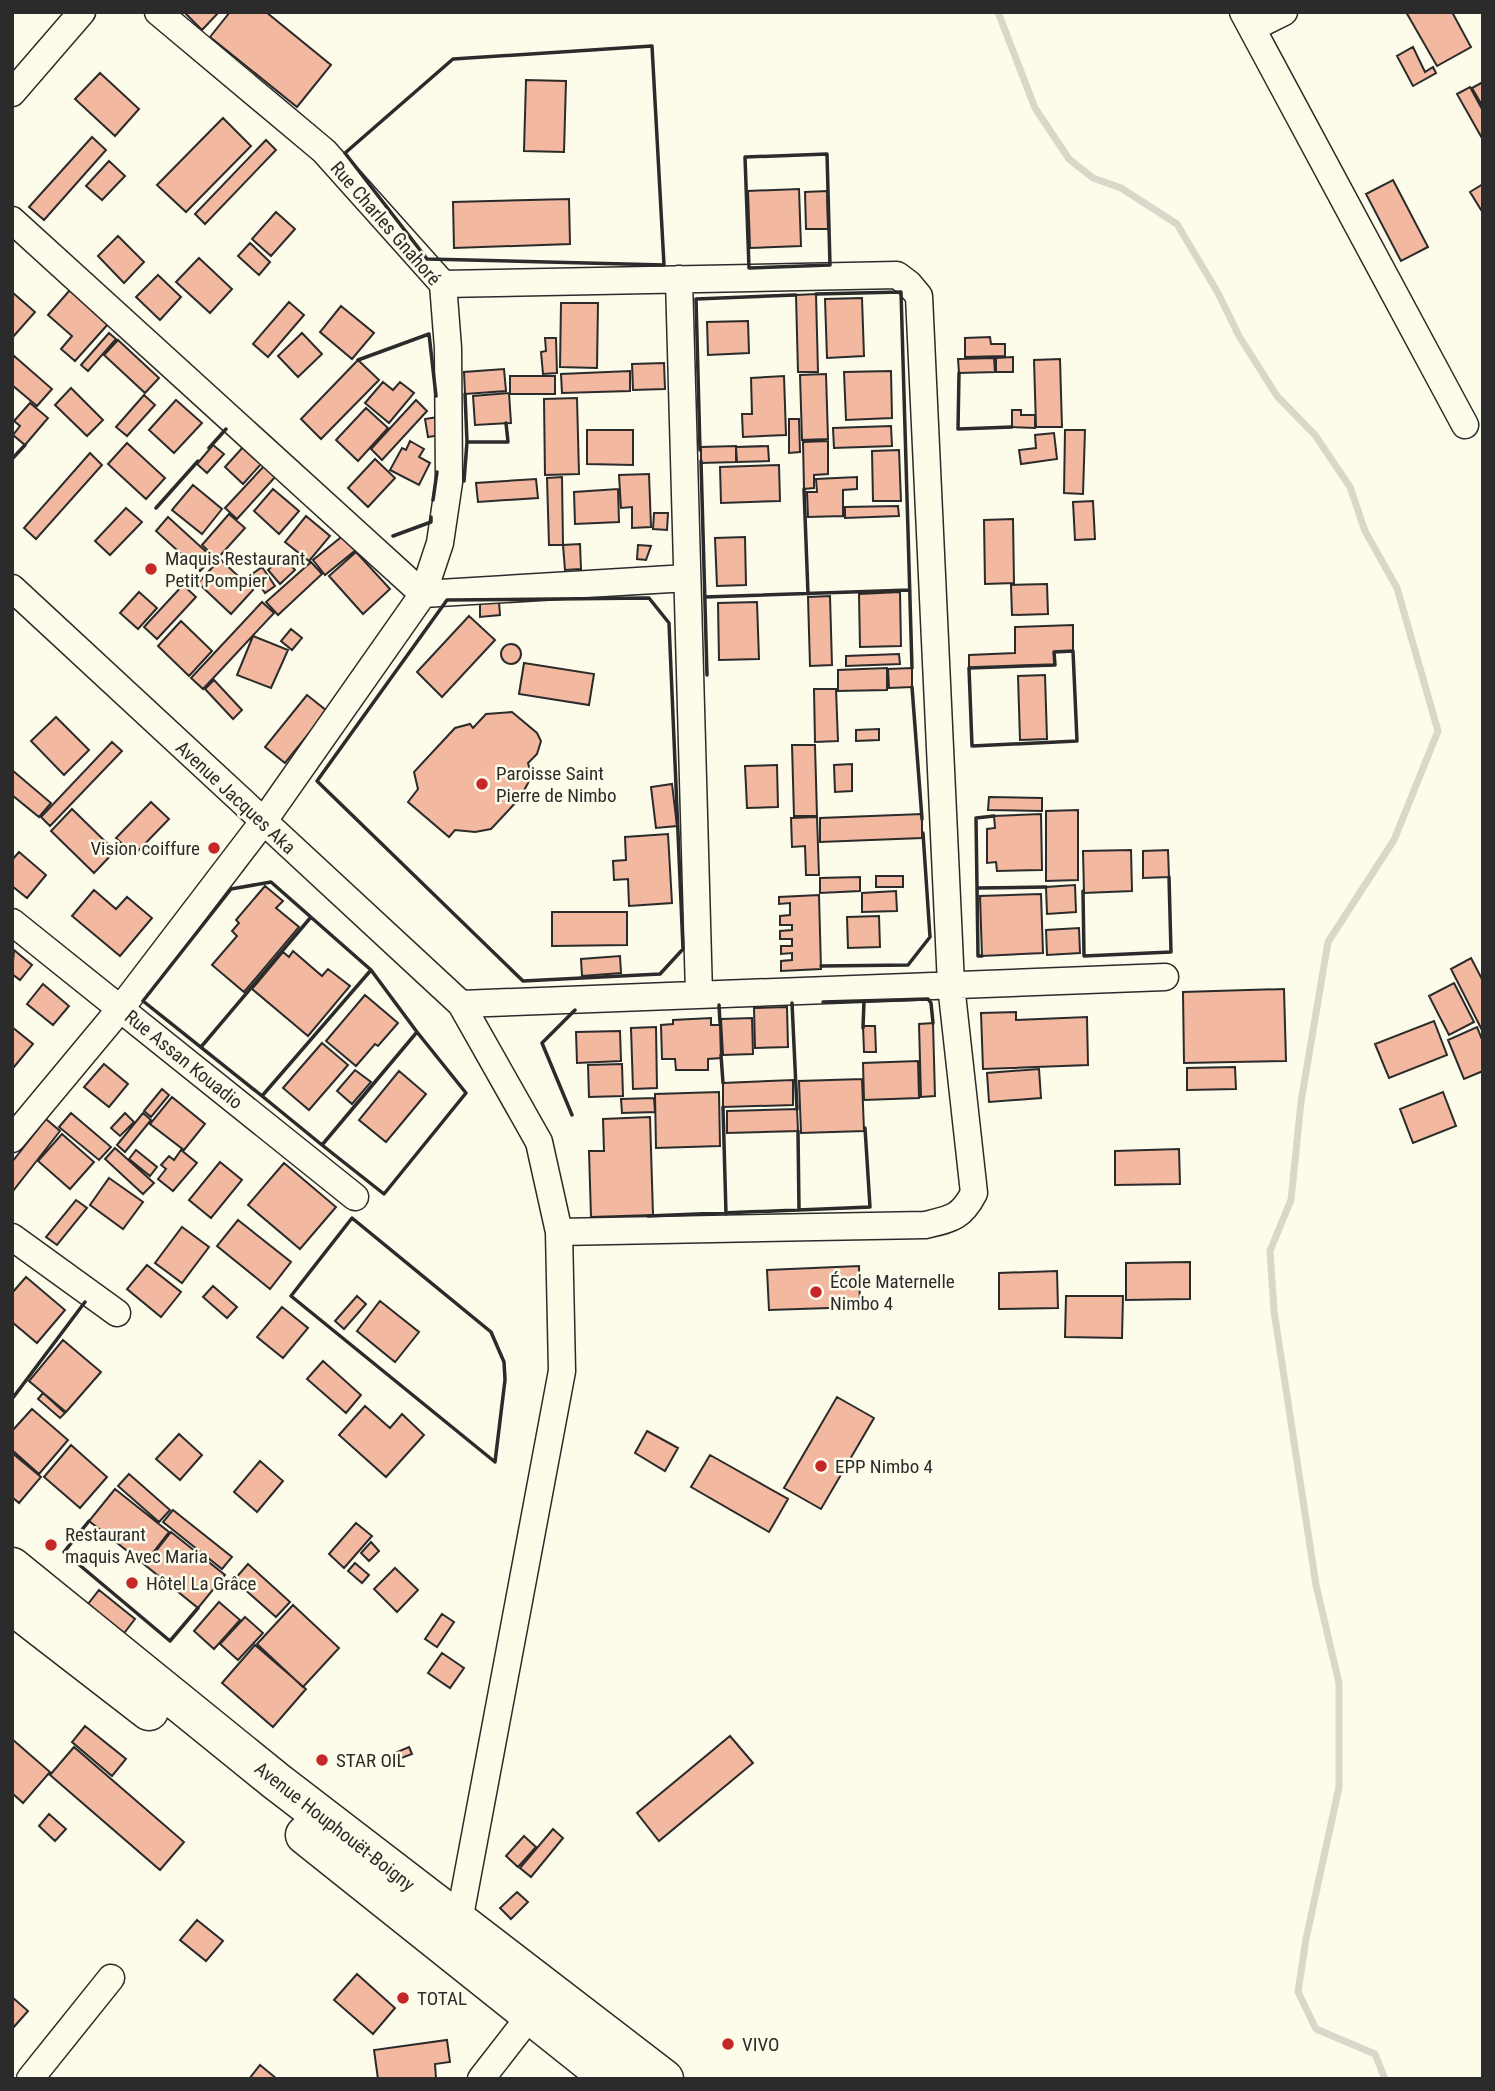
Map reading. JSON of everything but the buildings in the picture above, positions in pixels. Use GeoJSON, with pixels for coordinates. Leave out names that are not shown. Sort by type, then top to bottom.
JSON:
{"type":"FeatureCollection","features":[{"type":"Feature","properties":{"kind":"highway","name":"Avenue Houphouët-Boigny"},"geometry":{"type":"LineString","coordinates":[[12,1567],[276,1781],[453,1936],[530,2016],[611,2079]]}},
{"type":"Feature","properties":{"kind":"highway","name":"Avenue Houphouët-Boigny"},"geometry":{"type":"LineString","coordinates":[[12,1605],[209,1758],[453,1936],[664,2079]]}},
{"type":"Feature","properties":{"kind":"street"},"geometry":{"type":"LineString","coordinates":[[12,93],[82,12]]}},
{"type":"Feature","properties":{"kind":"street","name":"Rue Charles Gnahoré"},"geometry":{"type":"LineString","coordinates":[[12,1139],[121,1008],[263,822],[423,594],[440,543],[449,482],[448,348],[443,284],[324,151],[158,12]]}},
{"type":"Feature","properties":{"kind":"street"},"geometry":{"type":"LineString","coordinates":[[1284,12],[1248,20],[1465,425]]}},
{"type":"Feature","properties":{"kind":"street"},"geometry":{"type":"LineString","coordinates":[[12,220],[423,594],[687,578]]}},
{"type":"Feature","properties":{"kind":"street"},"geometry":{"type":"LineString","coordinates":[[443,284],[897,275],[919,296],[951,985],[974,1193],[967,1208],[955,1218],[925,1225],[559,1232]]}},
{"type":"Feature","properties":{"kind":"street"},"geometry":{"type":"LineString","coordinates":[[679,279],[699,994]]}},
{"type":"Feature","properties":{"kind":"street","name":"Avenue Jacques Aka"},"geometry":{"type":"LineString","coordinates":[[12,588],[461,1004],[539,1142],[559,1232],[562,1371],[453,1936]]}},
{"type":"Feature","properties":{"kind":"street","name":"Rue Assan Kouadio"},"geometry":{"type":"LineString","coordinates":[[12,922],[355,1197]]}},
{"type":"Feature","properties":{"kind":"street"},"geometry":{"type":"LineString","coordinates":[[461,1004],[1165,977]]}},
{"type":"Feature","properties":{"kind":"street"},"geometry":{"type":"LineString","coordinates":[[12,1237],[117,1313]]}},
{"type":"Feature","properties":{"kind":"street"},"geometry":{"type":"LineString","coordinates":[[30,2079],[111,1978]]}},
{"type":"Feature","properties":{"kind":"street"},"geometry":{"type":"LineString","coordinates":[[481,2079],[530,2016]]}},
{"type":"Feature","properties":{"kind":"waterway"},"geometry":{"type":"LineString","coordinates":[[998,12],[1035,108],[1069,159],[1093,178],[1121,188],[1177,224],[1218,293],[1239,336],[1277,396],[1315,435],[1350,487],[1365,531],[1397,588],[1438,731],[1394,840],[1328,942],[1301,1102],[1291,1200],[1270,1251],[1274,1311],[1316,1585],[1339,1683],[1339,1787],[1306,1939],[1298,1992],[1316,2029],[1375,2054],[1385,2079]]}},
{"type":"Feature","properties":{"kind":"wall"},"geometry":{"type":"LineString","coordinates":[[652,46],[664,265],[427,259],[345,153],[453,59],[652,46]]}},
{"type":"Feature","properties":{"kind":"wall"},"geometry":{"type":"LineString","coordinates":[[827,154],[830,265],[749,268],[745,157],[827,154]]}},
{"type":"Feature","properties":{"kind":"wall"},"geometry":{"type":"LineString","coordinates":[[816,294],[901,292],[912,668]]}},
{"type":"Feature","properties":{"kind":"wall"},"geometry":{"type":"LineString","coordinates":[[700,450],[696,299],[796,295]]}},
{"type":"Feature","properties":{"kind":"wall"},"geometry":{"type":"LineString","coordinates":[[358,360],[429,334],[436,396]]}},
{"type":"Feature","properties":{"kind":"wall"},"geometry":{"type":"LineString","coordinates":[[959,373],[958,429],[1012,427]]}},
{"type":"Feature","properties":{"kind":"wall"},"geometry":{"type":"LineString","coordinates":[[464,481],[467,442],[465,394]]}},
{"type":"Feature","properties":{"kind":"wall"},"geometry":{"type":"LineString","coordinates":[[467,442],[508,442],[506,423]]}},
{"type":"Feature","properties":{"kind":"wall"},"geometry":{"type":"LineString","coordinates":[[209,448],[226,429]]}},
{"type":"Feature","properties":{"kind":"wall"},"geometry":{"type":"LineString","coordinates":[[12,459],[25,445]]}},
{"type":"Feature","properties":{"kind":"wall"},"geometry":{"type":"LineString","coordinates":[[156,508],[198,461]]}},
{"type":"Feature","properties":{"kind":"wall"},"geometry":{"type":"LineString","coordinates":[[701,461],[707,675]]}},
{"type":"Feature","properties":{"kind":"wall"},"geometry":{"type":"LineString","coordinates":[[433,500],[437,472]]}},
{"type":"Feature","properties":{"kind":"wall"},"geometry":{"type":"LineString","coordinates":[[804,489],[808,594]]}},
{"type":"Feature","properties":{"kind":"wall"},"geometry":{"type":"LineString","coordinates":[[393,536],[431,522],[431,517]]}},
{"type":"Feature","properties":{"kind":"wall"},"geometry":{"type":"LineString","coordinates":[[705,597],[910,590]]}},
{"type":"Feature","properties":{"kind":"wall"},"geometry":{"type":"LineString","coordinates":[[649,598],[669,623],[683,949],[660,974],[523,981],[317,781],[447,600],[649,598]]}},
{"type":"Feature","properties":{"kind":"wall"},"geometry":{"type":"LineString","coordinates":[[1073,651],[1077,741],[972,746],[969,668],[1055,665],[1054,652],[1073,651]]}},
{"type":"Feature","properties":{"kind":"wall"},"geometry":{"type":"LineString","coordinates":[[912,687],[922,819]]}},
{"type":"Feature","properties":{"kind":"wall"},"geometry":{"type":"LineString","coordinates":[[982,956],[978,956],[976,818],[994,816]]}},
{"type":"Feature","properties":{"kind":"wall"},"geometry":{"type":"LineString","coordinates":[[821,966],[908,965],[930,937],[923,833]]}},
{"type":"Feature","properties":{"kind":"wall"},"geometry":{"type":"LineString","coordinates":[[1083,891],[1084,956],[1171,952],[1169,877]]}},
{"type":"Feature","properties":{"kind":"wall"},"geometry":{"type":"LineString","coordinates":[[262,1096],[143,1001],[231,889],[271,882],[371,970]]}},
{"type":"Feature","properties":{"kind":"wall"},"geometry":{"type":"LineString","coordinates":[[977,888],[1046,887]]}},
{"type":"Feature","properties":{"kind":"wall"},"geometry":{"type":"LineString","coordinates":[[201,1047],[311,917]]}},
{"type":"Feature","properties":{"kind":"wall"},"geometry":{"type":"LineString","coordinates":[[322,1145],[262,1096],[371,970],[417,1032]]}},
{"type":"Feature","properties":{"kind":"wall"},"geometry":{"type":"LineString","coordinates":[[823,1002],[928,999],[931,1003],[933,1023]]}},
{"type":"Feature","properties":{"kind":"wall"},"geometry":{"type":"LineString","coordinates":[[863,1028],[864,1001]]}},
{"type":"Feature","properties":{"kind":"wall"},"geometry":{"type":"LineString","coordinates":[[792,1003],[797,1109]]}},
{"type":"Feature","properties":{"kind":"wall"},"geometry":{"type":"LineString","coordinates":[[719,1005],[720,1023]]}},
{"type":"Feature","properties":{"kind":"wall"},"geometry":{"type":"LineString","coordinates":[[572,1115],[542,1043],[575,1010]]}},
{"type":"Feature","properties":{"kind":"wall"},"geometry":{"type":"LineString","coordinates":[[417,1032],[466,1093],[384,1194],[322,1145],[417,1032]]}},
{"type":"Feature","properties":{"kind":"wall"},"geometry":{"type":"LineString","coordinates":[[721,1055],[723,1083]]}},
{"type":"Feature","properties":{"kind":"wall"},"geometry":{"type":"LineString","coordinates":[[723,1107],[726,1214]]}},
{"type":"Feature","properties":{"kind":"wall"},"geometry":{"type":"LineString","coordinates":[[648,1216],[870,1207],[865,1128]]}},
{"type":"Feature","properties":{"kind":"wall"},"geometry":{"type":"LineString","coordinates":[[798,1131],[799,1210]]}},
{"type":"Feature","properties":{"kind":"wall"},"geometry":{"type":"LineString","coordinates":[[352,1218],[491,1332],[504,1362],[505,1380],[495,1462],[291,1296],[352,1218]]}},
{"type":"Feature","properties":{"kind":"wall"},"geometry":{"type":"LineString","coordinates":[[12,1399],[85,1302]]}},
{"type":"Feature","properties":{"kind":"wall"},"geometry":{"type":"LineString","coordinates":[[89,1521],[64,1552],[170,1641],[198,1608]]}},
{"type":"Feature","properties":{"kind":"place","name":"Maquis Restaurant Petit Pompier"},"geometry":{"type":"Point","coordinates":[151,569]}},
{"type":"Feature","properties":{"kind":"place","name":"Paroisse Saint Pierre de Nimbo"},"geometry":{"type":"Point","coordinates":[482,784]}},
{"type":"Feature","properties":{"kind":"place","name":"Vision coiffure"},"geometry":{"type":"Point","coordinates":[214,848]}},
{"type":"Feature","properties":{"kind":"place","name":"École Maternelle Nimbo 4"},"geometry":{"type":"Point","coordinates":[816,1292]}},
{"type":"Feature","properties":{"kind":"place","name":"EPP Nimbo 4"},"geometry":{"type":"Point","coordinates":[821,1466]}},
{"type":"Feature","properties":{"kind":"place","name":"Restaurant maquis Avec Maria"},"geometry":{"type":"Point","coordinates":[51,1545]}},
{"type":"Feature","properties":{"kind":"place","name":"Hôtel La Grâce"},"geometry":{"type":"Point","coordinates":[132,1583]}},
{"type":"Feature","properties":{"kind":"place","name":"STAR OIL"},"geometry":{"type":"Point","coordinates":[322,1760]}},
{"type":"Feature","properties":{"kind":"place","name":"TOTAL"},"geometry":{"type":"Point","coordinates":[403,1998]}},
{"type":"Feature","properties":{"kind":"place","name":"VIVO"},"geometry":{"type":"Point","coordinates":[728,2044]}}]}
